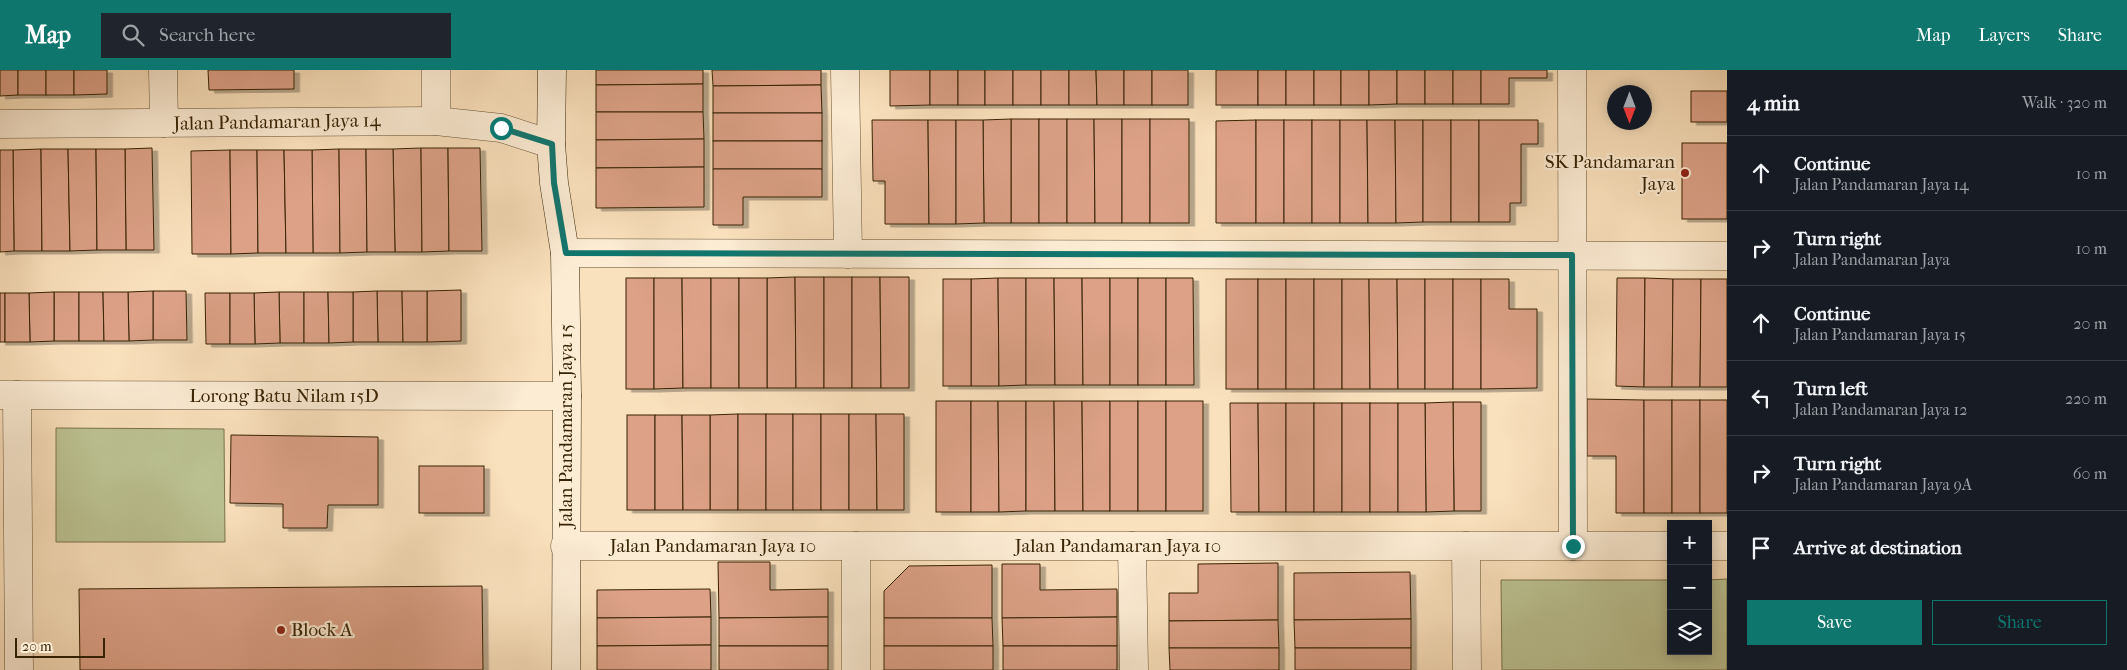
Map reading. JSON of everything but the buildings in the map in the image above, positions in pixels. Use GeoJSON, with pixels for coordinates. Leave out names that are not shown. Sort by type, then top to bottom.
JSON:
{"type":"FeatureCollection","features":[{"type":"Feature","properties":{"kind":"street"},"geometry":{"type":"LineString","coordinates":[[163,70],[164,123]]}},
{"type":"Feature","properties":{"kind":"street"},"geometry":{"type":"LineString","coordinates":[[436,70],[436,121]]}},
{"type":"Feature","properties":{"kind":"street","name":"Jalan Pandamaran Jaya 15"},"geometry":{"type":"LineString","coordinates":[[552,70],[554,183],[566,253],[568,396],[566,670]]}},
{"type":"Feature","properties":{"kind":"street"},"geometry":{"type":"LineString","coordinates":[[844,70],[848,254]]}},
{"type":"Feature","properties":{"kind":"street"},"geometry":{"type":"LineString","coordinates":[[1572,70],[1573,546]]}},
{"type":"Feature","properties":{"kind":"street","name":"Jalan Pandamaran Jaya 14"},"geometry":{"type":"LineString","coordinates":[[0,124],[436,121],[501,128],[552,144]]}},
{"type":"Feature","properties":{"kind":"street"},"geometry":{"type":"LineString","coordinates":[[566,253],[1727,256]]}},
{"type":"Feature","properties":{"kind":"street"},"geometry":{"type":"LineString","coordinates":[[8,395],[13,653]]}},
{"type":"Feature","properties":{"kind":"street","name":"Lorong Batu Nilam 15D"},"geometry":{"type":"LineString","coordinates":[[8,395],[568,396]]}},
{"type":"Feature","properties":{"kind":"street","name":"Jalan Pandamaran Jaya 10"},"geometry":{"type":"LineString","coordinates":[[566,546],[1667,546]]}},
{"type":"Feature","properties":{"kind":"street"},"geometry":{"type":"LineString","coordinates":[[856,546],[856,670]]}},
{"type":"Feature","properties":{"kind":"street"},"geometry":{"type":"LineString","coordinates":[[1132,546],[1134,670]]}},
{"type":"Feature","properties":{"kind":"street"},"geometry":{"type":"LineString","coordinates":[[1466,546],[1467,670]]}},
{"type":"Feature","properties":{"kind":"street"},"geometry":{"type":"LineString","coordinates":[[1712,546],[1727,546]]}},
{"type":"Feature","properties":{"kind":"green space"},"geometry":{"type":"Polygon","coordinates":[[[56,428],[224,429],[225,542],[56,542],[56,428]]]}},
{"type":"Feature","properties":{"kind":"green space"},"geometry":{"type":"Polygon","coordinates":[[[1727,579],[1727,670],[1502,670],[1501,580],[1667,580],[1667,655],[1712,655],[1712,580],[1727,579]]]}},
{"type":"Feature","properties":{"kind":"place","name":"SK Pandamaran Jaya"},"geometry":{"type":"Point","coordinates":[1685,173]}},
{"type":"Feature","properties":{"kind":"place","name":"Block A"},"geometry":{"type":"Point","coordinates":[281,630]}},
{"type":"Feature","properties":{"kind":"route"},"geometry":{"type":"LineString","coordinates":[[501,128],[552,144],[554,183],[566,253],[1572,255],[1573,546]]}}]}
